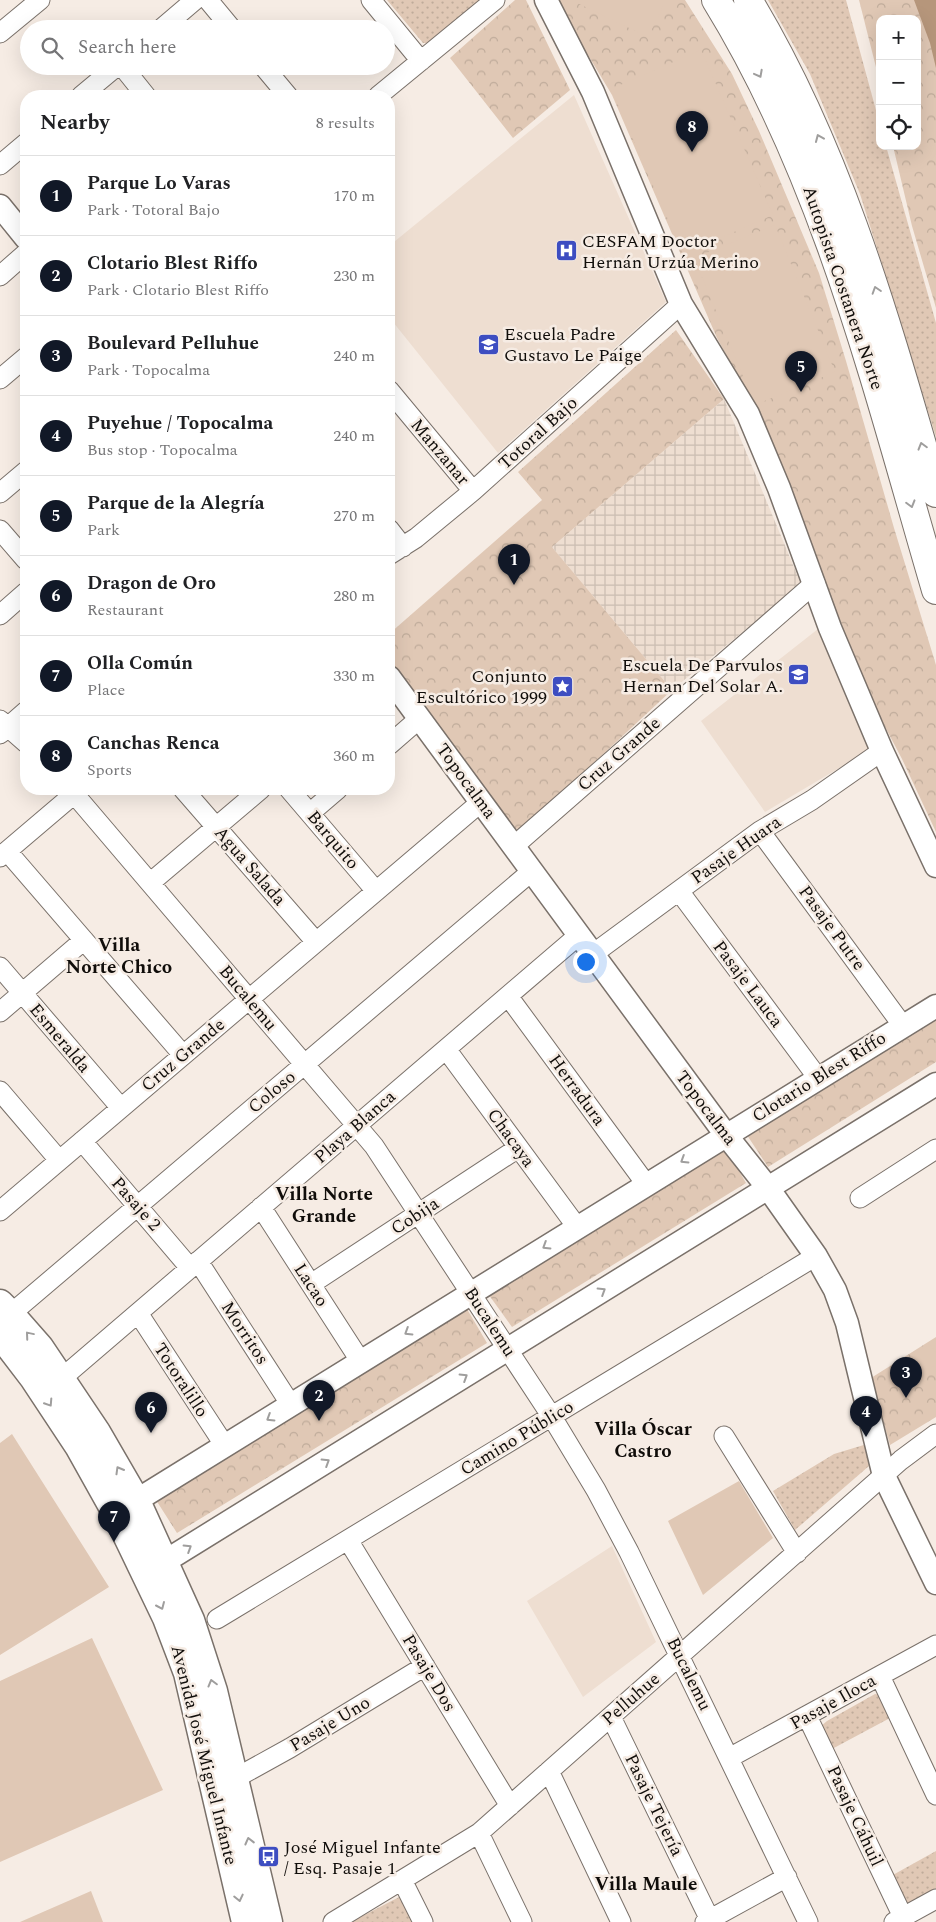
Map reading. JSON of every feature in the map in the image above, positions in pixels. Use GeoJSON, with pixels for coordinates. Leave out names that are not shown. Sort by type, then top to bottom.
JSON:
{"type":"FeatureCollection","features":[{"type":"Feature","properties":{"kind":"highway","name":"Autopista Costanera Norte"},"geometry":{"type":"LineString","coordinates":[[716,0],[766,88],[823,222],[856,318],[936,590]]}},
{"type":"Feature","properties":{"kind":"highway","name":"Autopista Costanera Norte"},"geometry":{"type":"LineString","coordinates":[[748,0],[778,52],[811,118],[830,162],[886,321],[936,493]]}},
{"type":"Feature","properties":{"kind":"main road","name":"Avenida José Miguel Infante"},"geometry":{"type":"LineString","coordinates":[[3,1321],[40,1347],[97,1432],[127,1507],[156,1567],[191,1620],[208,1668],[269,1922]]}},
{"type":"Feature","properties":{"kind":"main road","name":"Avenida José Miguel Infante"},"geometry":{"type":"LineString","coordinates":[[3,1321],[32,1378],[78,1446],[127,1507]]}},
{"type":"Feature","properties":{"kind":"main road","name":"Avenida José Miguel Infante"},"geometry":{"type":"LineString","coordinates":[[156,1567],[177,1645],[187,1673],[245,1922]]}},
{"type":"Feature","properties":{"kind":"street"},"geometry":{"type":"LineString","coordinates":[[0,33],[40,0]]}},
{"type":"Feature","properties":{"kind":"street"},"geometry":{"type":"LineString","coordinates":[[172,20],[195,0]]}},
{"type":"Feature","properties":{"kind":"street"},"geometry":{"type":"LineString","coordinates":[[208,0],[225,20]]}},
{"type":"Feature","properties":{"kind":"street"},"geometry":{"type":"LineString","coordinates":[[371,0],[387,20]]}},
{"type":"Feature","properties":{"kind":"street"},"geometry":{"type":"LineString","coordinates":[[385,90],[495,0]]}},
{"type":"Feature","properties":{"kind":"street"},"geometry":{"type":"LineString","coordinates":[[546,0],[593,92],[682,304],[748,414],[780,488],[830,628],[882,751],[936,866]]}},
{"type":"Feature","properties":{"kind":"street"},"geometry":{"type":"LineString","coordinates":[[395,29],[421,61]]}},
{"type":"Feature","properties":{"kind":"street"},"geometry":{"type":"LineString","coordinates":[[88,90],[106,75]]}},
{"type":"Feature","properties":{"kind":"street"},"geometry":{"type":"LineString","coordinates":[[129,75],[141,90]]}},
{"type":"Feature","properties":{"kind":"street"},"geometry":{"type":"LineString","coordinates":[[270,75],[283,90]]}},
{"type":"Feature","properties":{"kind":"street"},"geometry":{"type":"LineString","coordinates":[[0,165],[20,148]]}},
{"type":"Feature","properties":{"kind":"street"},"geometry":{"type":"LineString","coordinates":[[0,206],[20,231]]}},
{"type":"Feature","properties":{"kind":"street"},"geometry":{"type":"LineString","coordinates":[[0,276],[20,258]]}},
{"type":"Feature","properties":{"kind":"street","name":"Totoral Bajo"},"geometry":{"type":"LineString","coordinates":[[396,551],[473,491],[682,304]]}},
{"type":"Feature","properties":{"kind":"street"},"geometry":{"type":"LineString","coordinates":[[0,379],[20,362]]}},
{"type":"Feature","properties":{"kind":"street","name":"Manzanar"},"geometry":{"type":"LineString","coordinates":[[395,397],[473,491]]}},
{"type":"Feature","properties":{"kind":"street"},"geometry":{"type":"LineString","coordinates":[[0,493],[20,476]]}},
{"type":"Feature","properties":{"kind":"street"},"geometry":{"type":"LineString","coordinates":[[0,530],[20,553]]}},
{"type":"Feature","properties":{"kind":"street","name":"Cruz Grande"},"geometry":{"type":"LineString","coordinates":[[514,846],[815,583]]}},
{"type":"Feature","properties":{"kind":"street"},"geometry":{"type":"LineString","coordinates":[[0,615],[20,597]]}},
{"type":"Feature","properties":{"kind":"street","name":"Topocalma"},"geometry":{"type":"LineString","coordinates":[[395,685],[579,936],[768,1188],[816,1256],[842,1306],[869,1409],[884,1476],[936,1583]]}},
{"type":"Feature","properties":{"kind":"street"},"geometry":{"type":"LineString","coordinates":[[20,716],[2,727],[20,738]]}},
{"type":"Feature","properties":{"kind":"street"},"geometry":{"type":"LineString","coordinates":[[395,740],[420,718]]}},
{"type":"Feature","properties":{"kind":"street","name":"Pasaje Huara"},"geometry":{"type":"LineString","coordinates":[[593,954],[760,831],[812,800],[882,751]]}},
{"type":"Feature","properties":{"kind":"street"},"geometry":{"type":"LineString","coordinates":[[69,795],[3,854],[84,940],[183,1055]]}},
{"type":"Feature","properties":{"kind":"street","name":"Bucalemu"},"geometry":{"type":"LineString","coordinates":[[79,795],[150,883],[374,1146],[552,1416],[612,1518],[808,1922]]}},
{"type":"Feature","properties":{"kind":"street","name":"Agua Salada"},"geometry":{"type":"LineString","coordinates":[[188,795],[316,942]]}},
{"type":"Feature","properties":{"kind":"street"},"geometry":{"type":"LineString","coordinates":[[150,883],[254,795]]}},
{"type":"Feature","properties":{"kind":"street","name":"Barquito"},"geometry":{"type":"LineString","coordinates":[[294,795],[376,891]]}},
{"type":"Feature","properties":{"kind":"street"},"geometry":{"type":"LineString","coordinates":[[310,813],[331,795]]}},
{"type":"Feature","properties":{"kind":"street","name":"Cruz Grande"},"geometry":{"type":"LineString","coordinates":[[0,1211],[481,802]]}},
{"type":"Feature","properties":{"kind":"street","name":"Pasaje Putre"},"geometry":{"type":"LineString","coordinates":[[760,831],[903,1026]]}},
{"type":"Feature","properties":{"kind":"street","name":"Coloso"},"geometry":{"type":"LineString","coordinates":[[3,1321],[532,871]]}},
{"type":"Feature","properties":{"kind":"street","name":"Pasaje Lauca"},"geometry":{"type":"LineString","coordinates":[[679,891],[818,1078]]}},
{"type":"Feature","properties":{"kind":"street","name":"Playa Blanca"},"geometry":{"type":"LineString","coordinates":[[62,1378],[579,936]]}},
{"type":"Feature","properties":{"kind":"street"},"geometry":{"type":"LineString","coordinates":[[0,1012],[84,940]]}},
{"type":"Feature","properties":{"kind":"street","name":"Esmeralda"},"geometry":{"type":"LineString","coordinates":[[0,967],[121,1108]]}},
{"type":"Feature","properties":{"kind":"street","name":"Herradura"},"geometry":{"type":"LineString","coordinates":[[508,996],[646,1184]]}},
{"type":"Feature","properties":{"kind":"street","name":"Clotario Blest Riffo"},"geometry":{"type":"LineString","coordinates":[[127,1507],[726,1134],[936,1006]]}},
{"type":"Feature","properties":{"kind":"street","name":"Chacaya"},"geometry":{"type":"LineString","coordinates":[[446,1049],[577,1227]]}},
{"type":"Feature","properties":{"kind":"street"},"geometry":{"type":"LineString","coordinates":[[156,1567],[936,1084]]}},
{"type":"Feature","properties":{"kind":"street"},"geometry":{"type":"LineString","coordinates":[[0,1090],[60,1160]]}},
{"type":"Feature","properties":{"kind":"street","name":"Pasaje 2"},"geometry":{"type":"LineString","coordinates":[[82,1141],[138,1206],[194,1264]]}},
{"type":"Feature","properties":{"kind":"street","name":"Cobija"},"geometry":{"type":"LineString","coordinates":[[311,1284],[518,1148]]}},
{"type":"Feature","properties":{"kind":"street"},"geometry":{"type":"LineString","coordinates":[[860,1198],[936,1149]]}},
{"type":"Feature","properties":{"kind":"street","name":"Lacao"},"geometry":{"type":"LineString","coordinates":[[261,1208],[361,1362]]}},
{"type":"Feature","properties":{"kind":"street","name":"Camino Público"},"geometry":{"type":"LineString","coordinates":[[217,1619],[816,1256]]}},
{"type":"Feature","properties":{"kind":"street","name":"Morritos"},"geometry":{"type":"LineString","coordinates":[[194,1264],[292,1405]]}},
{"type":"Feature","properties":{"kind":"street","name":"Totoralillo"},"geometry":{"type":"LineString","coordinates":[[138,1313],[224,1446]]}},
{"type":"Feature","properties":{"kind":"street","name":"Pelluhue"},"geometry":{"type":"LineString","coordinates":[[333,1922],[479,1834],[906,1456],[936,1434]]}},
{"type":"Feature","properties":{"kind":"street"},"geometry":{"type":"LineString","coordinates":[[724,1436],[797,1553]]}},
{"type":"Feature","properties":{"kind":"street","name":"Pasaje Dos"},"geometry":{"type":"LineString","coordinates":[[348,1540],[510,1806]]}},
{"type":"Feature","properties":{"kind":"street","name":"Pasaje Iloca"},"geometry":{"type":"LineString","coordinates":[[729,1758],[936,1645]]}},
{"type":"Feature","properties":{"kind":"street","name":"Pasaje Uno"},"geometry":{"type":"LineString","coordinates":[[234,1779],[290,1748],[425,1666]]}},
{"type":"Feature","properties":{"kind":"street"},"geometry":{"type":"LineString","coordinates":[[880,1676],[936,1795]]}},
{"type":"Feature","properties":{"kind":"street","name":"Pasaje Cáhuil"},"geometry":{"type":"LineString","coordinates":[[807,1716],[898,1920]]}},
{"type":"Feature","properties":{"kind":"street","name":"Pasaje Tejería"},"geometry":{"type":"LineString","coordinates":[[611,1717],[708,1921]]}},
{"type":"Feature","properties":{"kind":"street"},"geometry":{"type":"LineString","coordinates":[[549,1771],[621,1922]]}},
{"type":"Feature","properties":{"kind":"street"},"geometry":{"type":"LineString","coordinates":[[479,1834],[522,1922]]}},
{"type":"Feature","properties":{"kind":"street"},"geometry":{"type":"LineString","coordinates":[[708,1921],[787,1877]]}},
{"type":"Feature","properties":{"kind":"street"},"geometry":{"type":"LineString","coordinates":[[402,1880],[423,1922]]}},
{"type":"Feature","properties":{"kind":"street"},"geometry":{"type":"LineString","coordinates":[[898,1920],[936,1899]]}},
{"type":"Feature","properties":{"kind":"shaded area"},"geometry":{"type":"Polygon","coordinates":[[[914,0],[936,0],[936,68],[930,43],[914,0]]]}},
{"type":"Feature","properties":{"kind":"shaded area"},"geometry":{"type":"Polygon","coordinates":[[[574,95],[666,302],[498,453],[395,324],[395,241],[574,95]]]}},
{"type":"Feature","properties":{"kind":"shaded area"},"geometry":{"type":"Polygon","coordinates":[[[724,399],[801,584],[672,690],[552,547],[724,399]]]}},
{"type":"Feature","properties":{"kind":"shaded area","name":"Escuela De Parvulos Hernan Del Solar A."},"geometry":{"type":"Polygon","coordinates":[[[818,629],[873,748],[765,812],[701,721],[818,629]]]}},
{"type":"Feature","properties":{"kind":"shaded area"},"geometry":{"type":"Polygon","coordinates":[[[612,1546],[656,1642],[583,1697],[527,1601],[612,1546]]]}},
{"type":"Feature","properties":{"kind":"green space"},"geometry":{"type":"Polygon","coordinates":[[[387,0],[486,0],[434,43],[423,43],[387,0]]]}},
{"type":"Feature","properties":{"kind":"green space"},"geometry":{"type":"Polygon","coordinates":[[[515,0],[526,0],[570,90],[513,138],[450,58],[515,0]]]}},
{"type":"Feature","properties":{"kind":"green space"},"geometry":{"type":"Polygon","coordinates":[[[555,0],[685,0],[732,74],[759,131],[819,273],[936,665],[936,832],[902,759],[862,683],[840,630],[764,424],[717,338],[612,95],[555,0]]]}},
{"type":"Feature","properties":{"kind":"green space"},"geometry":{"type":"Polygon","coordinates":[[[576,0],[666,0],[648,37],[575,2],[576,0]]]}},
{"type":"Feature","properties":{"kind":"green space"},"geometry":{"type":"Polygon","coordinates":[[[768,0],[846,0],[876,110],[876,150],[887,150],[936,323],[936,437],[860,194],[810,74],[768,0]]]}},
{"type":"Feature","properties":{"kind":"green space"},"geometry":{"type":"Polygon","coordinates":[[[859,0],[936,0],[936,308],[912,226],[894,150],[921,150],[921,15],[876,15],[876,67],[859,0]]]}},
{"type":"Feature","properties":{"kind":"green space"},"geometry":{"type":"Polygon","coordinates":[[[701,50],[773,215],[683,254],[611,89],[701,50]]]}},
{"type":"Feature","properties":{"kind":"green space"},"geometry":{"type":"Polygon","coordinates":[[[775,225],[835,372],[755,405],[694,258],[775,225]]]}},
{"type":"Feature","properties":{"kind":"green space"},"geometry":{"type":"Polygon","coordinates":[[[676,330],[724,399],[552,547],[672,690],[524,828],[515,829],[395,667],[395,629],[542,500],[518,472],[676,330]]]}},
{"type":"Feature","properties":{"kind":"green space"},"geometry":{"type":"Polygon","coordinates":[[[936,1014],[936,1062],[768,1167],[745,1132],[936,1014]]]}},
{"type":"Feature","properties":{"kind":"green space"},"geometry":{"type":"Polygon","coordinates":[[[724,1145],[746,1183],[512,1327],[486,1291],[724,1145]]]}},
{"type":"Feature","properties":{"kind":"green space"},"geometry":{"type":"Polygon","coordinates":[[[464,1304],[487,1343],[177,1533],[156,1500],[464,1304]]]}},
{"type":"Feature","properties":{"kind":"green space"},"geometry":{"type":"Polygon","coordinates":[[[936,1337],[936,1417],[890,1445],[871,1378],[936,1337]]]}},
{"type":"Feature","properties":{"kind":"green space"},"geometry":{"type":"Polygon","coordinates":[[[930,1344],[936,1353],[936,1365],[910,1381],[899,1364],[930,1344]]]}},
{"type":"Feature","properties":{"kind":"green space"},"geometry":{"type":"Polygon","coordinates":[[[12,1434],[109,1587],[0,1655],[0,1443],[12,1434]]]}},
{"type":"Feature","properties":{"kind":"green space"},"geometry":{"type":"Polygon","coordinates":[[[867,1444],[869,1466],[795,1530],[773,1491],[834,1454],[867,1444]]]}},
{"type":"Feature","properties":{"kind":"green space"},"geometry":{"type":"Polygon","coordinates":[[[739,1481],[773,1538],[703,1595],[668,1521],[739,1481]]]}},
{"type":"Feature","properties":{"kind":"green space"},"geometry":{"type":"Polygon","coordinates":[[[92,1638],[163,1790],[0,1862],[0,1681],[92,1638]]]}},
{"type":"Feature","properties":{"kind":"green space"},"geometry":{"type":"Polygon","coordinates":[[[875,1694],[882,1695],[890,1718],[832,1749],[820,1727],[827,1721],[875,1694]]]}},
{"type":"Feature","properties":{"kind":"green space"},"geometry":{"type":"Polygon","coordinates":[[[936,1851],[936,1890],[914,1902],[905,1902],[891,1876],[936,1851]]]}},
{"type":"Feature","properties":{"kind":"green space"},"geometry":{"type":"Polygon","coordinates":[[[91,1891],[103,1922],[20,1922],[91,1891]]]}},
{"type":"Feature","properties":{"kind":"green space"},"geometry":{"type":"Polygon","coordinates":[[[403,1895],[417,1922],[351,1922],[403,1895]]]}},
{"type":"Feature","properties":{"kind":"place","name":"Canchas Renca"},"geometry":{"type":"Point","coordinates":[692,152]}},
{"type":"Feature","properties":{"kind":"place","name":"CESFAM Doctor Hernán Urzúa Merino"},"geometry":{"type":"Point","coordinates":[566,251]}},
{"type":"Feature","properties":{"kind":"place","name":"Escuela Padre Gustavo Le Paige"},"geometry":{"type":"Point","coordinates":[488,344]}},
{"type":"Feature","properties":{"kind":"place","name":"Parque de la Alegría"},"geometry":{"type":"Point","coordinates":[801,392]}},
{"type":"Feature","properties":{"kind":"place","name":"Parque Lo Varas"},"geometry":{"type":"Point","coordinates":[514,585]}},
{"type":"Feature","properties":{"kind":"place","name":"Escuela De Parvulos Hernan Del Solar A."},"geometry":{"type":"Point","coordinates":[799,675]}},
{"type":"Feature","properties":{"kind":"place","name":"Conjunto Escultórico 1999"},"geometry":{"type":"Point","coordinates":[563,686]}},
{"type":"Feature","properties":{"kind":"place","name":"Boulevard Pelluhue"},"geometry":{"type":"Point","coordinates":[906,1398]}},
{"type":"Feature","properties":{"kind":"place","name":"Clotario Blest Riffo"},"geometry":{"type":"Point","coordinates":[319,1421]}},
{"type":"Feature","properties":{"kind":"place","name":"Dragon de Oro"},"geometry":{"type":"Point","coordinates":[151,1433]}},
{"type":"Feature","properties":{"kind":"place","name":"Puyehue / Topocalma"},"geometry":{"type":"Point","coordinates":[866,1437]}},
{"type":"Feature","properties":{"kind":"place","name":"Olla Común"},"geometry":{"type":"Point","coordinates":[114,1542]}},
{"type":"Feature","properties":{"kind":"place","name":"José Miguel Infante / Esq. Pasaje 1"},"geometry":{"type":"Point","coordinates":[268,1857]}},
{"type":"Feature","properties":{"kind":"district","name":"Villa Norte Chico"},"geometry":{"type":"Point","coordinates":[119,956]}},
{"type":"Feature","properties":{"kind":"district","name":"Villa Norte Grande"},"geometry":{"type":"Point","coordinates":[324,1205]}},
{"type":"Feature","properties":{"kind":"district","name":"Villa Óscar Castro"},"geometry":{"type":"Point","coordinates":[643,1440]}},
{"type":"Feature","properties":{"kind":"district","name":"Villa Maule"},"geometry":{"type":"Point","coordinates":[646,1884]}}]}
